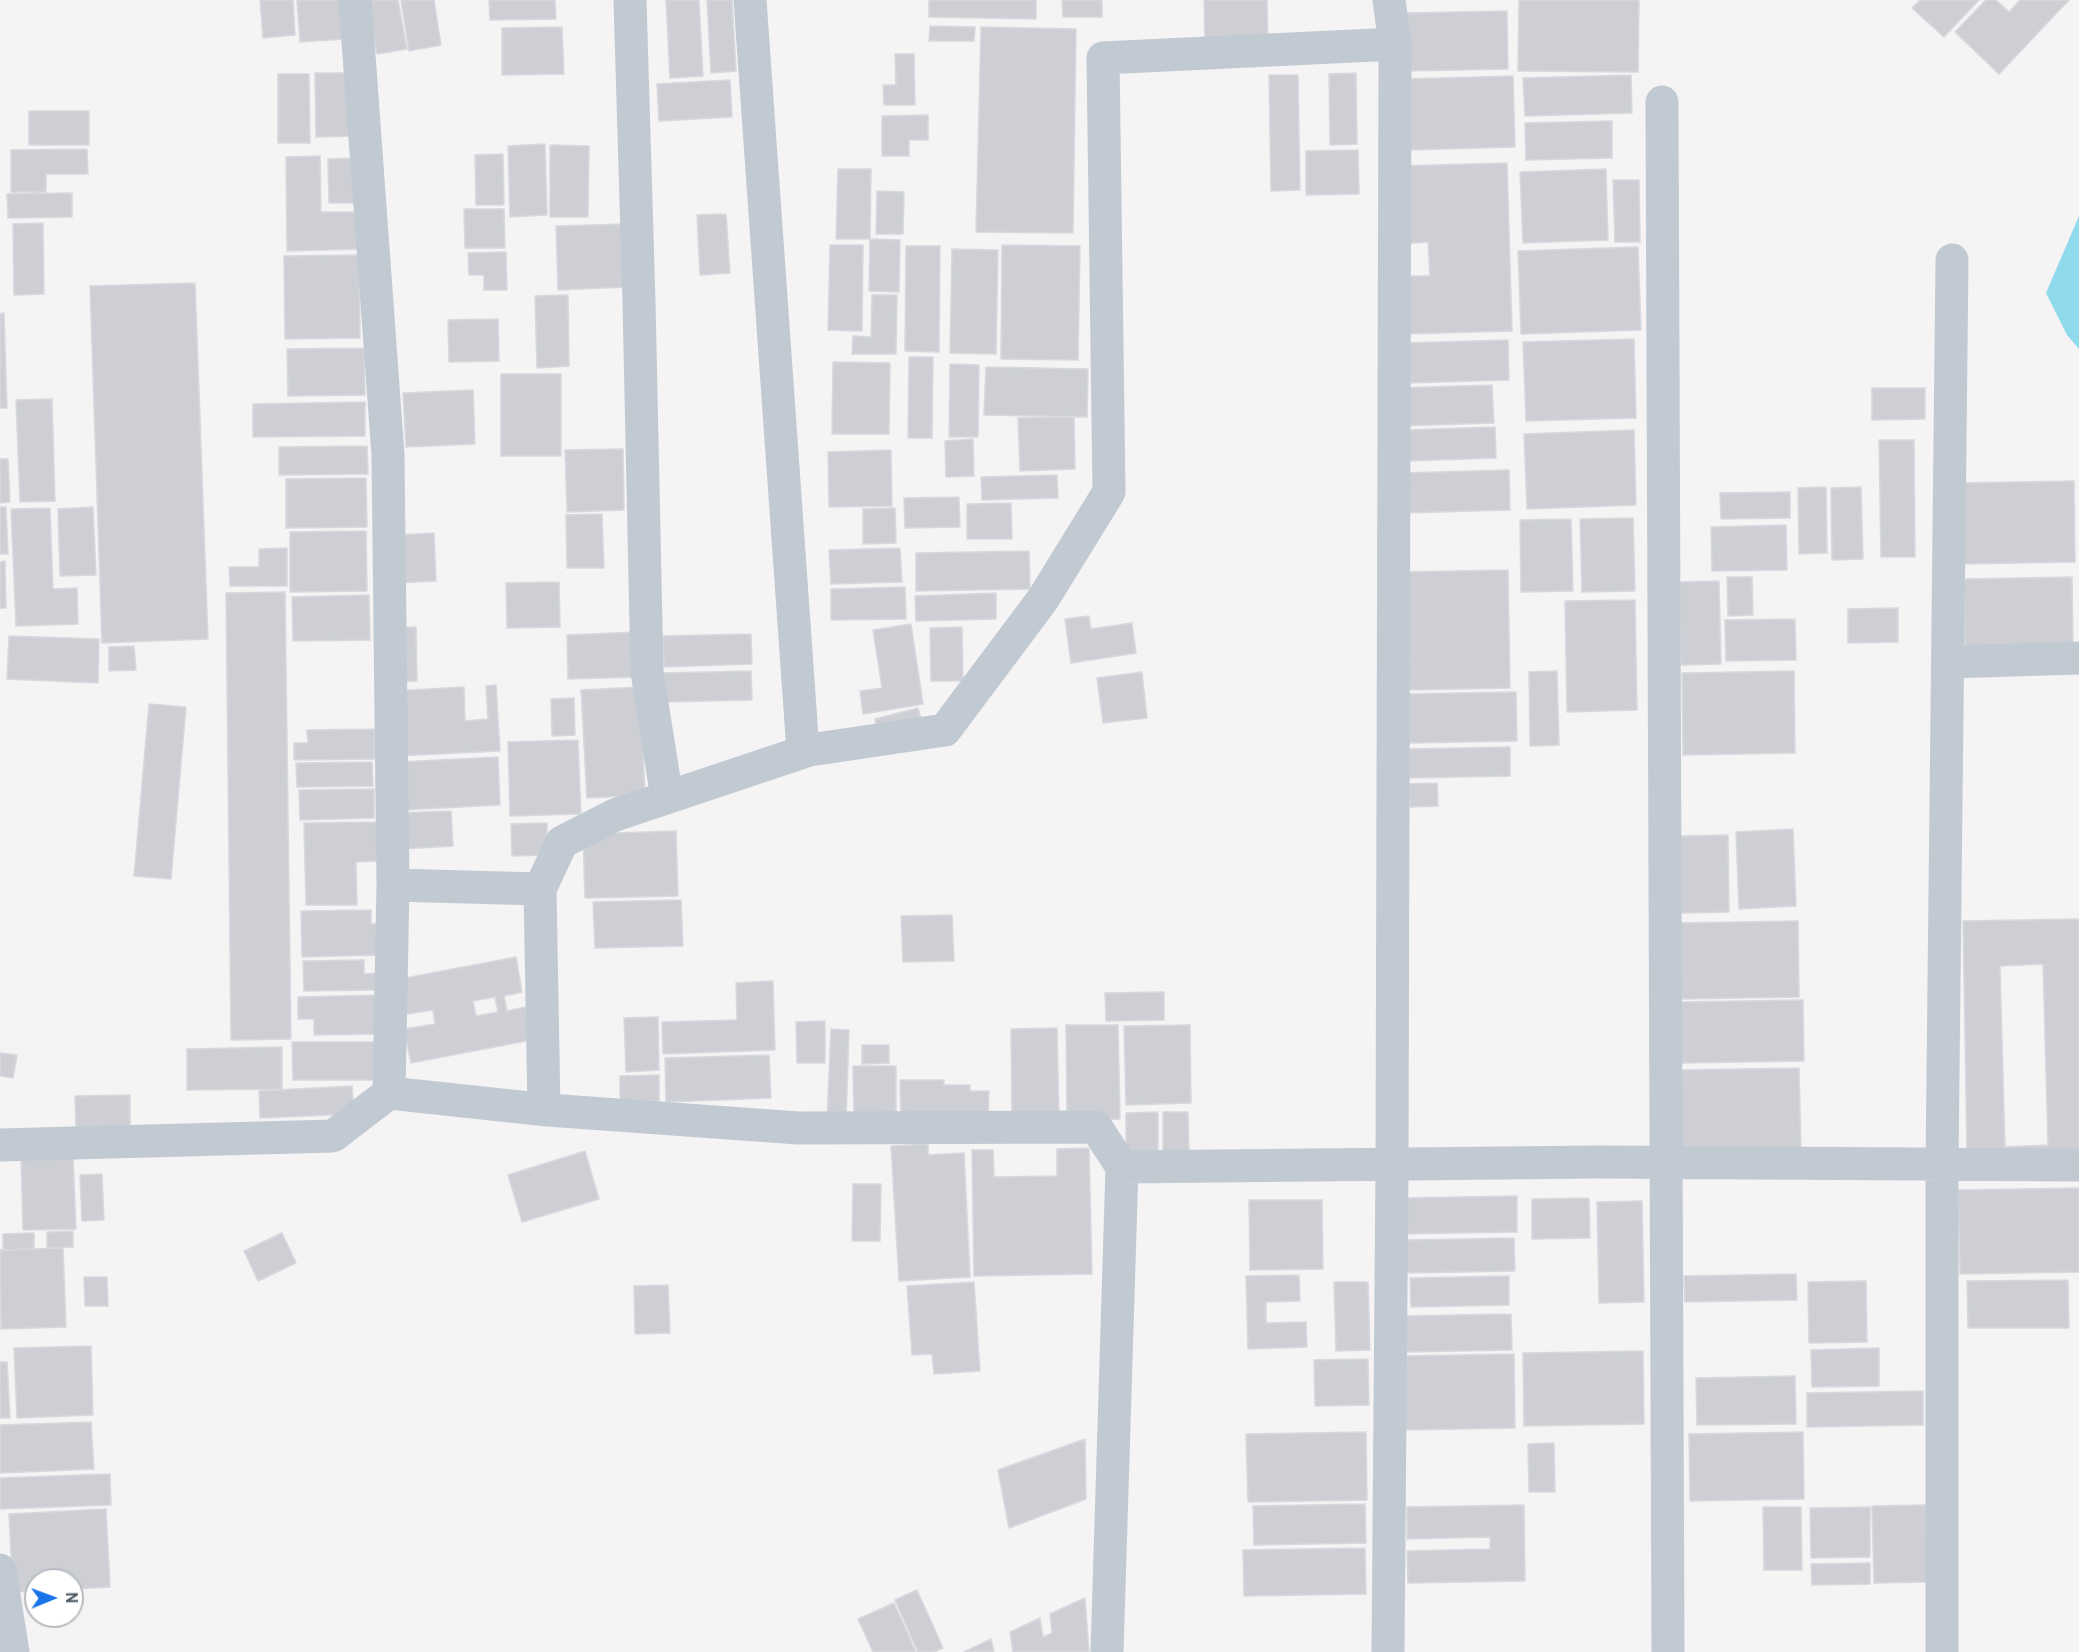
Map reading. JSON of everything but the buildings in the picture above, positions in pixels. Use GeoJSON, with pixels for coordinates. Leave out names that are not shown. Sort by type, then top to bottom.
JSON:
{"type":"FeatureCollection","features":[{"type":"Feature","properties":{"kind":"street"},"geometry":{"type":"LineString","coordinates":[[355,0],[388,455],[393,885],[389,1093]]}},
{"type":"Feature","properties":{"kind":"street"},"geometry":{"type":"LineString","coordinates":[[630,0],[647,672],[667,798]]}},
{"type":"Feature","properties":{"kind":"street"},"geometry":{"type":"LineString","coordinates":[[750,0],[804,751],[945,730],[1044,599],[1109,492],[1103,58],[1395,44]]}},
{"type":"Feature","properties":{"kind":"street"},"geometry":{"type":"LineString","coordinates":[[1388,1652],[1392,1164],[1395,44],[1389,0]]}},
{"type":"Feature","properties":{"kind":"street"},"geometry":{"type":"LineString","coordinates":[[1662,102],[1668,1162],[1668,1652]]}},
{"type":"Feature","properties":{"kind":"street"},"geometry":{"type":"LineString","coordinates":[[1942,1652],[1942,1164],[1952,260]]}},
{"type":"Feature","properties":{"kind":"street"},"geometry":{"type":"LineString","coordinates":[[1948,662],[2079,658]]}},
{"type":"Feature","properties":{"kind":"street"},"geometry":{"type":"LineString","coordinates":[[544,1110],[540,889],[562,842],[615,815],[809,750]]}},
{"type":"Feature","properties":{"kind":"street"},"geometry":{"type":"LineString","coordinates":[[393,885],[540,889]]}},
{"type":"Feature","properties":{"kind":"street"},"geometry":{"type":"LineString","coordinates":[[0,1145],[333,1136],[389,1093],[544,1110],[798,1128],[1096,1128],[1122,1167],[1107,1652]]}},
{"type":"Feature","properties":{"kind":"street"},"geometry":{"type":"LineString","coordinates":[[1122,1167],[1668,1162],[2079,1165]]}},
{"type":"Feature","properties":{"kind":"street"},"geometry":{"type":"LineString","coordinates":[[0,1570],[13,1652]]}},
{"type":"Feature","properties":{"kind":"water"},"geometry":{"type":"Polygon","coordinates":[[[2079,216],[2079,349],[2067,335],[2046,293],[2079,216]]]}}]}
